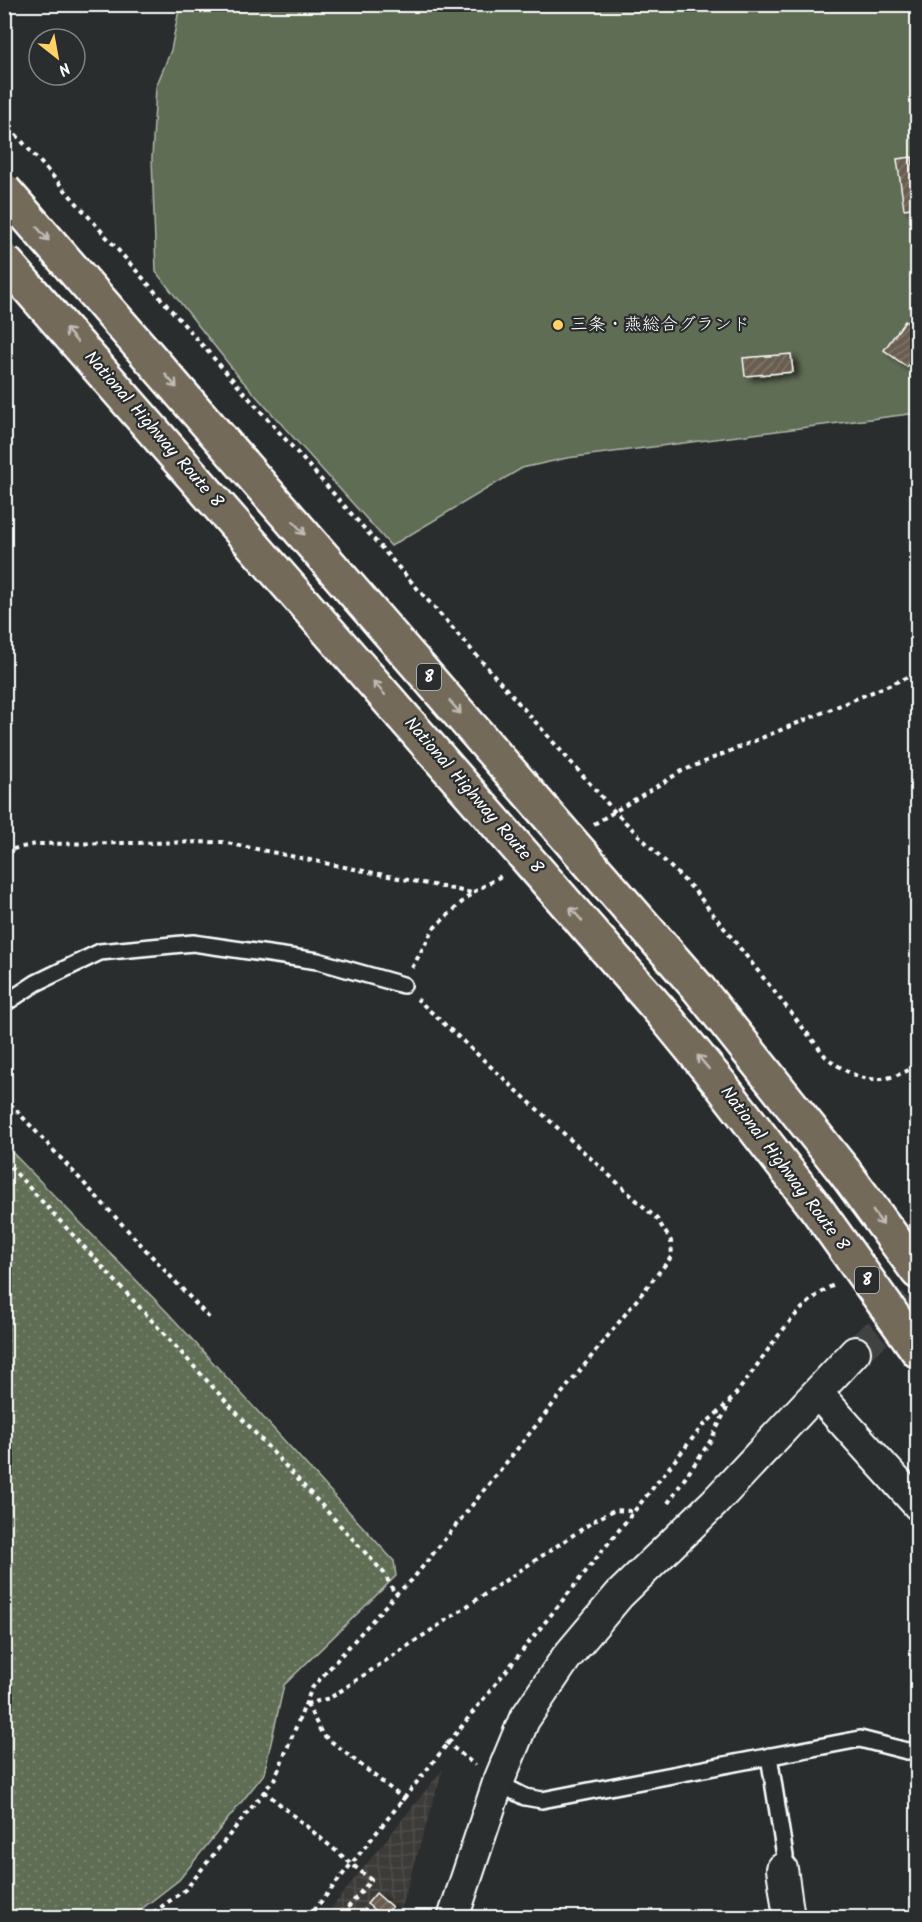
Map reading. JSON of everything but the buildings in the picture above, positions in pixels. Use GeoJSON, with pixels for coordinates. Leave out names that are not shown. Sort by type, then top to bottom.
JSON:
{"type":"FeatureCollection","features":[{"type":"Feature","properties":{"kind":"highway","name":"8"},"geometry":{"type":"LineString","coordinates":[[4,190],[691,979],[844,1171],[918,1272]]}},
{"type":"Feature","properties":{"kind":"highway","name":"National Highway Route 8"},"geometry":{"type":"LineString","coordinates":[[4,260],[623,969],[721,1085],[816,1208],[918,1351]]}},
{"type":"Feature","properties":{"kind":"street"},"geometry":{"type":"LineString","coordinates":[[453,1917],[489,1776],[566,1658],[619,1595],[714,1503],[855,1352]]}},
{"type":"Feature","properties":{"kind":"street"},"geometry":{"type":"LineString","coordinates":[[818,1394],[918,1505]]}},
{"type":"Feature","properties":{"kind":"street"},"geometry":{"type":"LineString","coordinates":[[782,1869],[789,1917]]}},
{"type":"Feature","properties":{"kind":"lane"},"geometry":{"type":"LineString","coordinates":[[4,1004],[36,982],[100,952],[194,943],[318,961],[403,986]]}},
{"type":"Feature","properties":{"kind":"lane"},"geometry":{"type":"LineString","coordinates":[[489,1776],[525,1797],[542,1800],[860,1739],[907,1751],[918,1750]]}},
{"type":"Feature","properties":{"kind":"lane"},"geometry":{"type":"LineString","coordinates":[[770,1756],[785,1856],[782,1869]]}},
{"type":"Feature","properties":{"kind":"path"},"geometry":{"type":"LineString","coordinates":[[4,121],[615,812],[694,890],[826,1057],[846,1072],[867,1080],[890,1078],[918,1065]]}},
{"type":"Feature","properties":{"kind":"path"},"geometry":{"type":"LineString","coordinates":[[585,829],[681,771],[918,672]]}},
{"type":"Feature","properties":{"kind":"path"},"geometry":{"type":"LineString","coordinates":[[4,851],[36,844],[222,842],[472,893]]}},
{"type":"Feature","properties":{"kind":"path"},"geometry":{"type":"LineString","coordinates":[[146,1917],[186,1888],[275,1778],[312,1688],[395,1594],[412,1580],[672,1256],[671,1241],[657,1219],[403,986],[434,928],[472,893],[503,876]]}},
{"type":"Feature","properties":{"kind":"path"},"geometry":{"type":"LineString","coordinates":[[4,1097],[210,1319]]}},
{"type":"Feature","properties":{"kind":"path"},"geometry":{"type":"LineString","coordinates":[[4,1161],[384,1573],[395,1594]]}},
{"type":"Feature","properties":{"kind":"path"},"geometry":{"type":"LineString","coordinates":[[308,1917],[405,1800],[446,1742],[700,1429],[732,1397],[795,1317],[821,1292],[837,1284]]}},
{"type":"Feature","properties":{"kind":"path"},"geometry":{"type":"LineString","coordinates":[[664,1509],[711,1440],[732,1397]]}},
{"type":"Feature","properties":{"kind":"path"},"geometry":{"type":"LineString","coordinates":[[306,1704],[330,1698],[597,1519],[614,1510],[632,1511]]}},
{"type":"Feature","properties":{"kind":"path"},"geometry":{"type":"LineString","coordinates":[[306,1704],[322,1734],[405,1800]]}},
{"type":"Feature","properties":{"kind":"path"},"geometry":{"type":"LineString","coordinates":[[446,1742],[489,1776]]}},
{"type":"Feature","properties":{"kind":"path"},"geometry":{"type":"LineString","coordinates":[[264,1791],[371,1880],[345,1911],[351,1917]]}},
{"type":"Feature","properties":{"kind":"shaded area"},"geometry":{"type":"Polygon","coordinates":[[[443,1769],[398,1917],[324,1918],[360,1872],[443,1769]]]}},
{"type":"Feature","properties":{"kind":"green space","name":"三条・燕総合グランド"},"geometry":{"type":"Polygon","coordinates":[[[180,5],[917,5],[917,413],[567,458],[522,468],[391,546],[239,377],[156,272],[152,158],[156,87],[171,50],[180,5]]]}},
{"type":"Feature","properties":{"kind":"green space"},"geometry":{"type":"Polygon","coordinates":[[[5,1145],[168,1313],[394,1561],[396,1576],[284,1685],[264,1774],[179,1880],[131,1917],[5,1917],[5,1145]]]}},
{"type":"Feature","properties":{"kind":"tunnel"},"geometry":{"type":"LineString","coordinates":[[855,1352],[918,1299]]}},
{"type":"Feature","properties":{"kind":"place","name":"三条・燕総合グランド"},"geometry":{"type":"Point","coordinates":[558,325]}}]}
